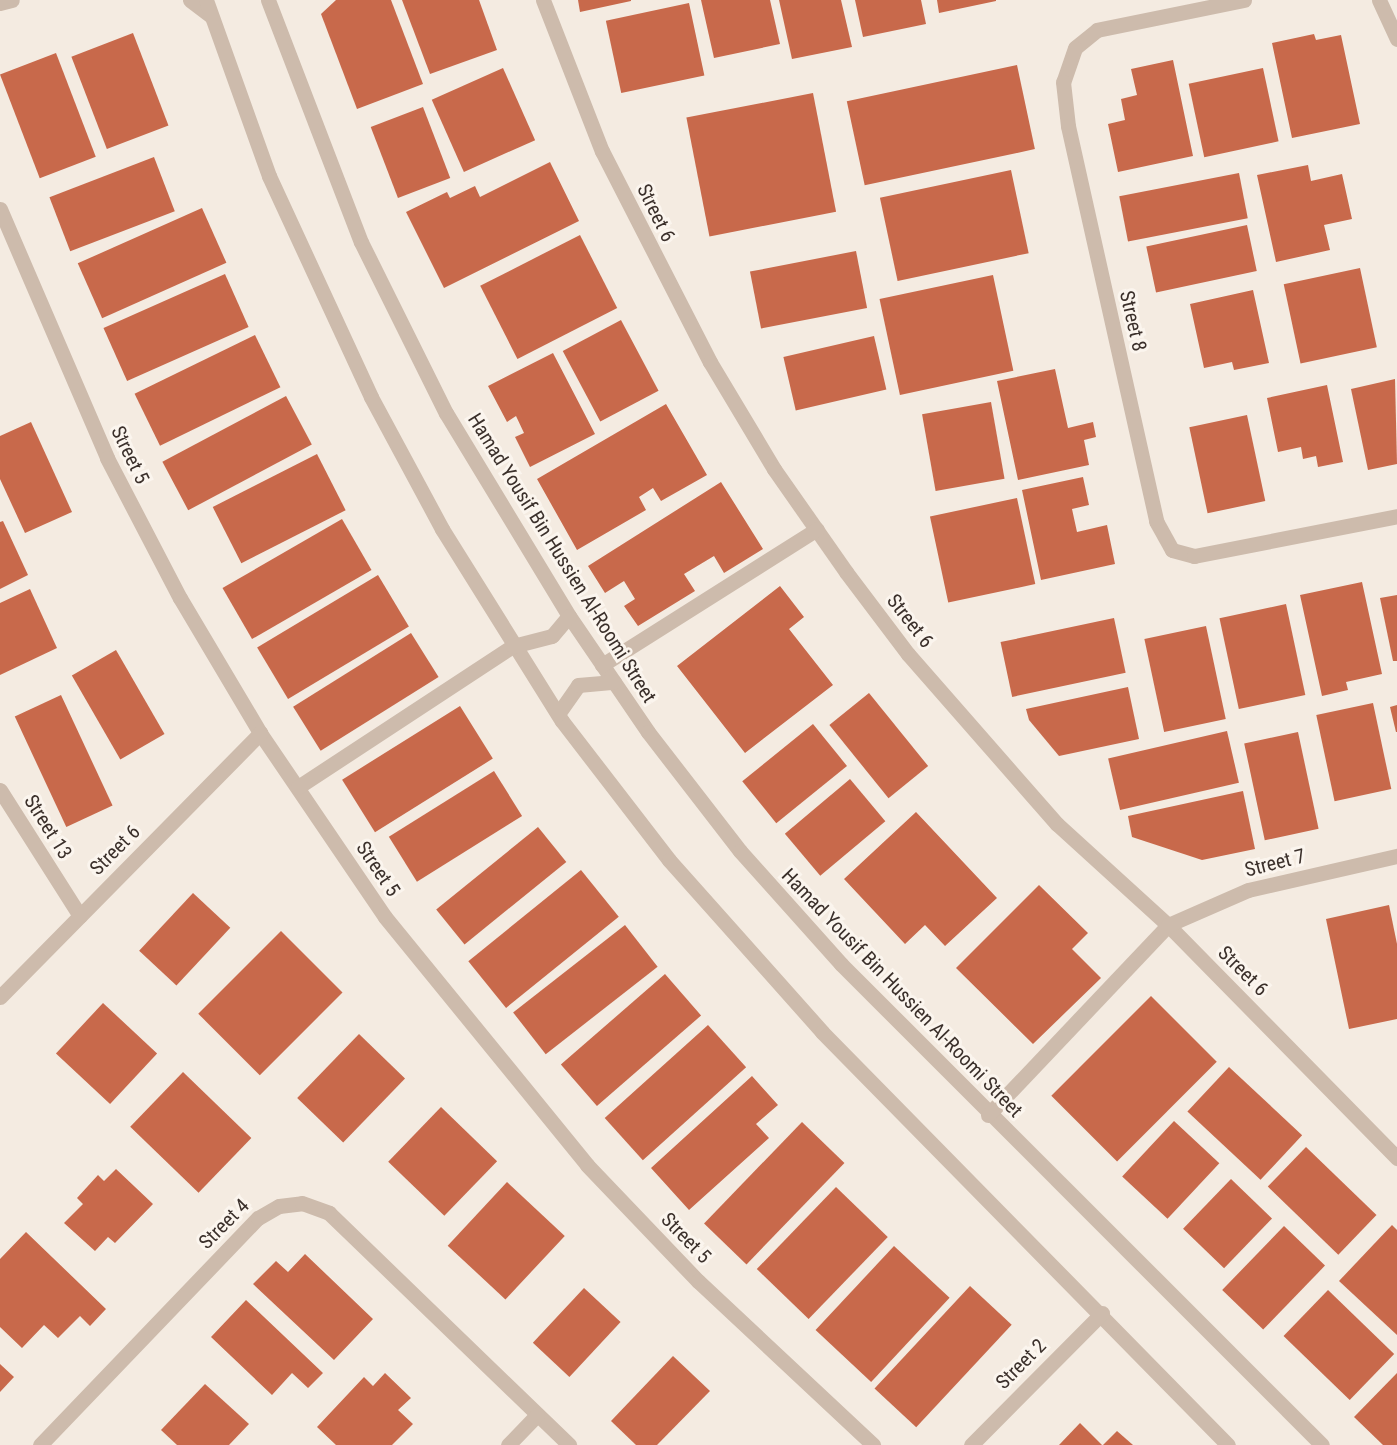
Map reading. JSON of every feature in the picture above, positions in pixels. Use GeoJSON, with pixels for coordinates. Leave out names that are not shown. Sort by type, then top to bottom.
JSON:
{"type":"FeatureCollection","features":[{"type":"Feature","properties":{"kind":"street"},"geometry":{"type":"LineString","coordinates":[[0,3],[12,0]]}},
{"type":"Feature","properties":{"kind":"street"},"geometry":{"type":"LineString","coordinates":[[190,0],[211,16]]}},
{"type":"Feature","properties":{"kind":"street"},"geometry":{"type":"LineString","coordinates":[[206,0],[269,176],[366,387],[513,646],[558,714],[632,815],[744,948],[1102,1313],[1228,1445]]}},
{"type":"Feature","properties":{"kind":"street","name":"Hamad Yousif Bin Hussien Al-Roomi Street"},"geometry":{"type":"LineString","coordinates":[[268,0],[324,154],[402,328],[493,496],[568,616],[693,792],[790,908],[988,1115],[1322,1445]]}},
{"type":"Feature","properties":{"kind":"street","name":"Street 6"},"geometry":{"type":"LineString","coordinates":[[543,0],[602,151],[657,262],[774,470],[908,654],[1057,824],[1168,925],[1397,1158]]}},
{"type":"Feature","properties":{"kind":"street","name":"Street 8"},"geometry":{"type":"LineString","coordinates":[[1244,0],[1097,30],[1075,48],[1063,82],[1068,126],[1156,521],[1172,550],[1194,556],[1397,516]]}},
{"type":"Feature","properties":{"kind":"street"},"geometry":{"type":"LineString","coordinates":[[1379,0],[1397,39]]}},
{"type":"Feature","properties":{"kind":"street","name":"Street 5"},"geometry":{"type":"LineString","coordinates":[[0,209],[107,458],[180,598],[260,733],[385,917],[587,1165],[698,1281],[873,1445]]}},
{"type":"Feature","properties":{"kind":"street"},"geometry":{"type":"LineString","coordinates":[[602,666],[817,529]]}},
{"type":"Feature","properties":{"kind":"street"},"geometry":{"type":"LineString","coordinates":[[298,787],[513,646],[552,636],[568,616]]}},
{"type":"Feature","properties":{"kind":"street"},"geometry":{"type":"LineString","coordinates":[[558,714],[578,685],[614,682]]}},
{"type":"Feature","properties":{"kind":"street","name":"Street 6"},"geometry":{"type":"LineString","coordinates":[[0,997],[260,733]]}},
{"type":"Feature","properties":{"kind":"street","name":"Street 13"},"geometry":{"type":"LineString","coordinates":[[0,790],[80,916]]}},
{"type":"Feature","properties":{"kind":"street","name":"Street 7"},"geometry":{"type":"LineString","coordinates":[[1168,925],[1248,890],[1397,856]]}},
{"type":"Feature","properties":{"kind":"street"},"geometry":{"type":"LineString","coordinates":[[988,1115],[1168,925]]}},
{"type":"Feature","properties":{"kind":"street","name":"Street 4"},"geometry":{"type":"LineString","coordinates":[[40,1445],[258,1218],[291,1203],[329,1213],[568,1445]]}},
{"type":"Feature","properties":{"kind":"street","name":"Street 2"},"geometry":{"type":"LineString","coordinates":[[971,1445],[1102,1313]]}},
{"type":"Feature","properties":{"kind":"street"},"geometry":{"type":"LineString","coordinates":[[508,1445],[537,1415]]}},
{"type":"Feature","properties":{"kind":"building"},"geometry":{"type":"Polygon","coordinates":[[[336,0],[391,0],[423,84],[357,109],[321,14],[336,0]]]}},
{"type":"Feature","properties":{"kind":"building"},"geometry":{"type":"Polygon","coordinates":[[[402,0],[479,0],[497,50],[430,74],[402,0]]]}},
{"type":"Feature","properties":{"kind":"building"},"geometry":{"type":"Polygon","coordinates":[[[578,0],[631,0],[631,1],[580,12],[578,0]]]}},
{"type":"Feature","properties":{"kind":"building"},"geometry":{"type":"Polygon","coordinates":[[[701,0],[770,0],[780,44],[714,58],[701,0]]]}},
{"type":"Feature","properties":{"kind":"building"},"geometry":{"type":"Polygon","coordinates":[[[779,0],[841,0],[852,47],[792,59],[779,0]]]}},
{"type":"Feature","properties":{"kind":"building"},"geometry":{"type":"Polygon","coordinates":[[[855,0],[921,0],[926,24],[863,37],[855,0]]]}},
{"type":"Feature","properties":{"kind":"building"},"geometry":{"type":"Polygon","coordinates":[[[937,0],[996,0],[996,1],[939,13],[937,0]]]}},
{"type":"Feature","properties":{"kind":"building"},"geometry":{"type":"Polygon","coordinates":[[[689,3],[704,75],[621,93],[606,21],[689,3]]]}},
{"type":"Feature","properties":{"kind":"building"},"geometry":{"type":"Polygon","coordinates":[[[133,33],[168,125],[107,149],[71,57],[133,33]]]}},
{"type":"Feature","properties":{"kind":"building"},"geometry":{"type":"Polygon","coordinates":[[[1314,34],[1316,40],[1341,35],[1360,124],[1292,138],[1272,43],[1314,34]]]}},
{"type":"Feature","properties":{"kind":"building"},"geometry":{"type":"Polygon","coordinates":[[[56,53],[96,157],[40,178],[0,74],[56,53]]]}},
{"type":"Feature","properties":{"kind":"building"},"geometry":{"type":"Polygon","coordinates":[[[1173,60],[1193,156],[1118,172],[1108,124],[1125,120],[1121,99],[1137,95],[1131,69],[1173,60]]]}},
{"type":"Feature","properties":{"kind":"building"},"geometry":{"type":"Polygon","coordinates":[[[1017,65],[1035,149],[865,185],[847,101],[1017,65]]]}},
{"type":"Feature","properties":{"kind":"building"},"geometry":{"type":"Polygon","coordinates":[[[503,68],[535,140],[464,172],[432,100],[503,68]]]}},
{"type":"Feature","properties":{"kind":"building"},"geometry":{"type":"Polygon","coordinates":[[[1263,68],[1279,141],[1204,157],[1189,84],[1263,68]]]}},
{"type":"Feature","properties":{"kind":"building"},"geometry":{"type":"Polygon","coordinates":[[[813,93],[836,212],[709,236],[686,118],[813,93]]]}},
{"type":"Feature","properties":{"kind":"building"},"geometry":{"type":"Polygon","coordinates":[[[423,107],[450,178],[398,198],[371,127],[423,107]]]}},
{"type":"Feature","properties":{"kind":"building"},"geometry":{"type":"Polygon","coordinates":[[[154,157],[175,211],[70,251],[49,197],[154,157]]]}},
{"type":"Feature","properties":{"kind":"building"},"geometry":{"type":"Polygon","coordinates":[[[550,162],[579,221],[444,288],[406,212],[447,192],[450,198],[475,186],[480,197],[550,162]]]}},
{"type":"Feature","properties":{"kind":"building"},"geometry":{"type":"Polygon","coordinates":[[[1308,165],[1311,181],[1342,174],[1352,219],[1324,225],[1330,250],[1276,262],[1257,175],[1308,165]]]}},
{"type":"Feature","properties":{"kind":"building"},"geometry":{"type":"Polygon","coordinates":[[[1011,170],[1029,253],[898,281],[880,198],[1011,170]]]}},
{"type":"Feature","properties":{"kind":"building"},"geometry":{"type":"Polygon","coordinates":[[[1239,173],[1248,218],[1128,241],[1119,196],[1239,173]]]}},
{"type":"Feature","properties":{"kind":"building"},"geometry":{"type":"Polygon","coordinates":[[[202,208],[226,263],[102,318],[78,263],[202,208]]]}},
{"type":"Feature","properties":{"kind":"building"},"geometry":{"type":"Polygon","coordinates":[[[1247,225],[1257,271],[1156,292],[1146,246],[1247,225]]]}},
{"type":"Feature","properties":{"kind":"building"},"geometry":{"type":"Polygon","coordinates":[[[580,235],[617,308],[517,359],[480,286],[580,235]]]}},
{"type":"Feature","properties":{"kind":"building"},"geometry":{"type":"Polygon","coordinates":[[[856,251],[867,308],[761,329],[750,272],[856,251]]]}},
{"type":"Feature","properties":{"kind":"building"},"geometry":{"type":"Polygon","coordinates":[[[1360,268],[1377,347],[1301,363],[1284,284],[1360,268]]]}},
{"type":"Feature","properties":{"kind":"building"},"geometry":{"type":"Polygon","coordinates":[[[225,274],[249,327],[127,381],[103,328],[225,274]]]}},
{"type":"Feature","properties":{"kind":"building"},"geometry":{"type":"Polygon","coordinates":[[[993,275],[1013,371],[900,395],[880,299],[993,275]]]}},
{"type":"Feature","properties":{"kind":"building"},"geometry":{"type":"Polygon","coordinates":[[[1253,290],[1269,363],[1234,370],[1232,362],[1204,368],[1190,304],[1253,290]]]}},
{"type":"Feature","properties":{"kind":"building"},"geometry":{"type":"Polygon","coordinates":[[[621,320],[659,391],[600,422],[563,351],[621,320]]]}},
{"type":"Feature","properties":{"kind":"building"},"geometry":{"type":"Polygon","coordinates":[[[255,335],[280,387],[160,446],[135,394],[255,335]]]}},
{"type":"Feature","properties":{"kind":"building"},"geometry":{"type":"Polygon","coordinates":[[[874,336],[886,390],[796,411],[783,357],[874,336]]]}},
{"type":"Feature","properties":{"kind":"building"},"geometry":{"type":"Polygon","coordinates":[[[553,353],[595,434],[530,467],[515,437],[524,433],[516,416],[507,422],[488,386],[553,353]]]}},
{"type":"Feature","properties":{"kind":"building"},"geometry":{"type":"Polygon","coordinates":[[[1055,369],[1068,428],[1093,422],[1096,437],[1084,440],[1089,465],[1018,480],[997,381],[1055,369]]]}},
{"type":"Feature","properties":{"kind":"building"},"geometry":{"type":"Polygon","coordinates":[[[1395,379],[1397,464],[1368,470],[1351,389],[1395,379]]]}},
{"type":"Feature","properties":{"kind":"building"},"geometry":{"type":"Polygon","coordinates":[[[1327,385],[1343,462],[1318,467],[1316,456],[1303,459],[1301,447],[1278,452],[1267,398],[1327,385]]]}},
{"type":"Feature","properties":{"kind":"building"},"geometry":{"type":"Polygon","coordinates":[[[286,396],[312,445],[188,510],[162,462],[286,396]]]}},
{"type":"Feature","properties":{"kind":"building"},"geometry":{"type":"Polygon","coordinates":[[[991,402],[1005,479],[936,491],[922,414],[991,402]]]}},
{"type":"Feature","properties":{"kind":"building"},"geometry":{"type":"Polygon","coordinates":[[[666,404],[707,475],[661,501],[653,488],[639,497],[646,510],[577,550],[537,479],[666,404]]]}},
{"type":"Feature","properties":{"kind":"building"},"geometry":{"type":"Polygon","coordinates":[[[1247,415],[1265,501],[1208,513],[1189,427],[1247,415]]]}},
{"type":"Feature","properties":{"kind":"building"},"geometry":{"type":"Polygon","coordinates":[[[31,422],[72,512],[25,533],[0,479],[0,436],[31,422]]]}},
{"type":"Feature","properties":{"kind":"building"},"geometry":{"type":"Polygon","coordinates":[[[317,454],[346,510],[241,563],[213,507],[317,454]]]}},
{"type":"Feature","properties":{"kind":"building"},"geometry":{"type":"Polygon","coordinates":[[[1083,477],[1089,505],[1072,509],[1077,532],[1107,525],[1115,564],[1041,580],[1022,490],[1083,477]]]}},
{"type":"Feature","properties":{"kind":"building"},"geometry":{"type":"Polygon","coordinates":[[[721,482],[763,549],[724,573],[714,556],[684,574],[695,591],[638,626],[624,606],[635,599],[624,581],[605,593],[588,566],[721,482]]]}},
{"type":"Feature","properties":{"kind":"building"},"geometry":{"type":"Polygon","coordinates":[[[1017,498],[1035,584],[948,603],[930,517],[1017,498]]]}},
{"type":"Feature","properties":{"kind":"building"},"geometry":{"type":"Polygon","coordinates":[[[342,519],[372,570],[252,639],[222,588],[342,519]]]}},
{"type":"Feature","properties":{"kind":"building"},"geometry":{"type":"Polygon","coordinates":[[[3,521],[28,575],[0,589],[0,522],[3,521]]]}},
{"type":"Feature","properties":{"kind":"building"},"geometry":{"type":"Polygon","coordinates":[[[378,575],[409,626],[288,699],[257,648],[378,575]]]}},
{"type":"Feature","properties":{"kind":"building"},"geometry":{"type":"Polygon","coordinates":[[[1362,582],[1382,674],[1346,682],[1348,690],[1322,696],[1300,595],[1362,582]]]}},
{"type":"Feature","properties":{"kind":"building"},"geometry":{"type":"Polygon","coordinates":[[[780,586],[804,617],[789,629],[833,685],[745,753],[677,666],[780,586]]]}},
{"type":"Feature","properties":{"kind":"building"},"geometry":{"type":"Polygon","coordinates":[[[30,589],[57,648],[0,675],[0,603],[30,589]]]}},
{"type":"Feature","properties":{"kind":"building"},"geometry":{"type":"Polygon","coordinates":[[[1397,595],[1397,661],[1393,661],[1380,598],[1397,595]]]}},
{"type":"Feature","properties":{"kind":"building"},"geometry":{"type":"Polygon","coordinates":[[[1286,604],[1305,695],[1239,709],[1219,618],[1286,604]]]}},
{"type":"Feature","properties":{"kind":"building"},"geometry":{"type":"Polygon","coordinates":[[[1114,618],[1126,673],[1012,697],[1001,642],[1114,618]]]}},
{"type":"Feature","properties":{"kind":"building"},"geometry":{"type":"Polygon","coordinates":[[[1206,626],[1226,719],[1164,732],[1144,639],[1206,626]]]}},
{"type":"Feature","properties":{"kind":"building"},"geometry":{"type":"Polygon","coordinates":[[[411,633],[439,677],[321,751],[293,707],[411,633]]]}},
{"type":"Feature","properties":{"kind":"building"},"geometry":{"type":"Polygon","coordinates":[[[116,650],[164,734],[120,760],[72,676],[116,650]]]}},
{"type":"Feature","properties":{"kind":"building"},"geometry":{"type":"Polygon","coordinates":[[[1128,687],[1139,739],[1059,756],[1029,720],[1026,709],[1128,687]]]}},
{"type":"Feature","properties":{"kind":"building"},"geometry":{"type":"Polygon","coordinates":[[[869,693],[928,766],[889,798],[829,725],[869,693]]]}},
{"type":"Feature","properties":{"kind":"building"},"geometry":{"type":"Polygon","coordinates":[[[61,695],[113,806],[66,827],[15,717],[61,695]]]}},
{"type":"Feature","properties":{"kind":"building"},"geometry":{"type":"Polygon","coordinates":[[[1373,703],[1391,789],[1335,801],[1316,715],[1373,703]]]}},
{"type":"Feature","properties":{"kind":"building"},"geometry":{"type":"Polygon","coordinates":[[[1397,705],[1397,732],[1396,732],[1390,707],[1397,705]]]}},
{"type":"Feature","properties":{"kind":"building"},"geometry":{"type":"Polygon","coordinates":[[[460,706],[493,759],[375,832],[342,780],[460,706]]]}},
{"type":"Feature","properties":{"kind":"building"},"geometry":{"type":"Polygon","coordinates":[[[813,724],[847,766],[776,823],[742,781],[813,724]]]}},
{"type":"Feature","properties":{"kind":"building"},"geometry":{"type":"Polygon","coordinates":[[[1227,731],[1239,783],[1120,810],[1108,758],[1227,731]]]}},
{"type":"Feature","properties":{"kind":"building"},"geometry":{"type":"Polygon","coordinates":[[[1298,732],[1319,829],[1265,840],[1244,743],[1298,732]]]}},
{"type":"Feature","properties":{"kind":"building"},"geometry":{"type":"Polygon","coordinates":[[[494,771],[522,816],[417,882],[389,837],[494,771]]]}},
{"type":"Feature","properties":{"kind":"building"},"geometry":{"type":"Polygon","coordinates":[[[850,779],[885,821],[820,876],[785,834],[850,779]]]}},
{"type":"Feature","properties":{"kind":"building"},"geometry":{"type":"Polygon","coordinates":[[[1243,791],[1255,849],[1202,860],[1132,837],[1128,816],[1243,791]]]}},
{"type":"Feature","properties":{"kind":"building"},"geometry":{"type":"Polygon","coordinates":[[[916,812],[997,898],[945,946],[925,925],[905,944],[844,879],[916,812]]]}},
{"type":"Feature","properties":{"kind":"building"},"geometry":{"type":"Polygon","coordinates":[[[538,827],[566,862],[465,944],[436,909],[538,827]]]}},
{"type":"Feature","properties":{"kind":"building"},"geometry":{"type":"Polygon","coordinates":[[[581,870],[619,917],[506,1008],[468,961],[581,870]]]}},
{"type":"Feature","properties":{"kind":"building"},"geometry":{"type":"Polygon","coordinates":[[[1039,885],[1088,933],[1072,949],[1101,978],[1033,1044],[956,968],[1039,885]]]}},
{"type":"Feature","properties":{"kind":"building"},"geometry":{"type":"Polygon","coordinates":[[[193,893],[230,928],[176,986],[139,951],[193,893]]]}},
{"type":"Feature","properties":{"kind":"building"},"geometry":{"type":"Polygon","coordinates":[[[1389,905],[1397,944],[1397,1019],[1349,1029],[1326,919],[1389,905]]]}},
{"type":"Feature","properties":{"kind":"building"},"geometry":{"type":"Polygon","coordinates":[[[625,925],[658,967],[546,1054],[513,1012],[625,925]]]}},
{"type":"Feature","properties":{"kind":"building"},"geometry":{"type":"Polygon","coordinates":[[[281,931],[343,993],[260,1075],[198,1014],[281,931]]]}},
{"type":"Feature","properties":{"kind":"building"},"geometry":{"type":"Polygon","coordinates":[[[665,974],[701,1016],[597,1106],[561,1065],[665,974]]]}},
{"type":"Feature","properties":{"kind":"building"},"geometry":{"type":"Polygon","coordinates":[[[1151,996],[1217,1062],[1117,1161],[1051,1096],[1151,996]]]}},
{"type":"Feature","properties":{"kind":"building"},"geometry":{"type":"Polygon","coordinates":[[[103,1003],[157,1053],[110,1104],[56,1053],[103,1003]]]}},
{"type":"Feature","properties":{"kind":"building"},"geometry":{"type":"Polygon","coordinates":[[[708,1025],[746,1067],[643,1160],[605,1118],[708,1025]]]}},
{"type":"Feature","properties":{"kind":"building"},"geometry":{"type":"Polygon","coordinates":[[[359,1034],[405,1078],[343,1142],[297,1098],[359,1034]]]}},
{"type":"Feature","properties":{"kind":"building"},"geometry":{"type":"Polygon","coordinates":[[[1229,1067],[1302,1135],[1261,1180],[1187,1112],[1229,1067]]]}},
{"type":"Feature","properties":{"kind":"building"},"geometry":{"type":"Polygon","coordinates":[[[183,1072],[251,1138],[199,1193],[130,1127],[183,1072]]]}},
{"type":"Feature","properties":{"kind":"building"},"geometry":{"type":"Polygon","coordinates":[[[752,1076],[778,1105],[756,1124],[769,1138],[689,1210],[651,1168],[752,1076]]]}},
{"type":"Feature","properties":{"kind":"building"},"geometry":{"type":"Polygon","coordinates":[[[441,1107],[497,1161],[444,1216],[388,1162],[441,1107]]]}},
{"type":"Feature","properties":{"kind":"building"},"geometry":{"type":"Polygon","coordinates":[[[1174,1121],[1219,1163],[1168,1219],[1122,1177],[1174,1121]]]}},
{"type":"Feature","properties":{"kind":"building"},"geometry":{"type":"Polygon","coordinates":[[[802,1122],[844,1163],[746,1264],[704,1223],[802,1122]]]}},
{"type":"Feature","properties":{"kind":"building"},"geometry":{"type":"Polygon","coordinates":[[[1306,1147],[1376,1215],[1338,1255],[1268,1187],[1306,1147]]]}},
{"type":"Feature","properties":{"kind":"building"},"geometry":{"type":"Polygon","coordinates":[[[116,1169],[153,1204],[115,1243],[108,1237],[95,1251],[64,1223],[83,1204],[77,1198],[98,1175],[104,1181],[116,1169]]]}},
{"type":"Feature","properties":{"kind":"building"},"geometry":{"type":"Polygon","coordinates":[[[1231,1179],[1272,1219],[1224,1268],[1183,1229],[1231,1179]]]}},
{"type":"Feature","properties":{"kind":"building"},"geometry":{"type":"Polygon","coordinates":[[[507,1182],[565,1236],[505,1300],[448,1246],[507,1182]]]}},
{"type":"Feature","properties":{"kind":"building"},"geometry":{"type":"Polygon","coordinates":[[[836,1187],[888,1237],[809,1319],[757,1269],[836,1187]]]}},
{"type":"Feature","properties":{"kind":"building"},"geometry":{"type":"Polygon","coordinates":[[[1392,1225],[1397,1230],[1397,1335],[1339,1281],[1392,1225]]]}},
{"type":"Feature","properties":{"kind":"building"},"geometry":{"type":"Polygon","coordinates":[[[1284,1226],[1325,1266],[1263,1330],[1222,1290],[1284,1226]]]}},
{"type":"Feature","properties":{"kind":"building"},"geometry":{"type":"Polygon","coordinates":[[[26,1232],[106,1309],[90,1326],[80,1316],[58,1338],[44,1325],[22,1348],[0,1327],[0,1259],[26,1232]]]}},
{"type":"Feature","properties":{"kind":"building"},"geometry":{"type":"Polygon","coordinates":[[[894,1246],[950,1298],[871,1382],[816,1330],[894,1246]]]}},
{"type":"Feature","properties":{"kind":"building"},"geometry":{"type":"Polygon","coordinates":[[[305,1254],[373,1319],[334,1360],[253,1284],[276,1261],[288,1272],[305,1254]]]}},
{"type":"Feature","properties":{"kind":"building"},"geometry":{"type":"Polygon","coordinates":[[[970,1286],[1012,1325],[916,1427],[875,1388],[970,1286]]]}},
{"type":"Feature","properties":{"kind":"building"},"geometry":{"type":"Polygon","coordinates":[[[584,1288],[621,1322],[569,1377],[533,1343],[584,1288]]]}},
{"type":"Feature","properties":{"kind":"building"},"geometry":{"type":"Polygon","coordinates":[[[1328,1290],[1394,1354],[1350,1400],[1284,1336],[1328,1290]]]}},
{"type":"Feature","properties":{"kind":"building"},"geometry":{"type":"Polygon","coordinates":[[[246,1300],[323,1373],[308,1388],[292,1373],[272,1395],[211,1337],[246,1300]]]}},
{"type":"Feature","properties":{"kind":"building"},"geometry":{"type":"Polygon","coordinates":[[[673,1356],[710,1391],[657,1445],[636,1445],[611,1421],[673,1356]]]}},
{"type":"Feature","properties":{"kind":"building"},"geometry":{"type":"Polygon","coordinates":[[[0,1364],[14,1377],[0,1392],[0,1364]]]}},
{"type":"Feature","properties":{"kind":"building"},"geometry":{"type":"Polygon","coordinates":[[[385,1373],[411,1398],[398,1410],[413,1424],[392,1445],[336,1445],[317,1427],[364,1377],[373,1386],[385,1373]]]}},
{"type":"Feature","properties":{"kind":"building"},"geometry":{"type":"Polygon","coordinates":[[[1397,1373],[1397,1445],[1383,1445],[1354,1417],[1397,1373]]]}},
{"type":"Feature","properties":{"kind":"building"},"geometry":{"type":"Polygon","coordinates":[[[205,1384],[249,1424],[229,1445],[177,1445],[161,1430],[205,1384]]]}},
{"type":"Feature","properties":{"kind":"building"},"geometry":{"type":"Polygon","coordinates":[[[1080,1423],[1102,1445],[1059,1445],[1080,1423]]]}},
{"type":"Feature","properties":{"kind":"building"},"geometry":{"type":"Polygon","coordinates":[[[1117,1431],[1133,1445],[1103,1445],[1117,1431]]]}}]}
